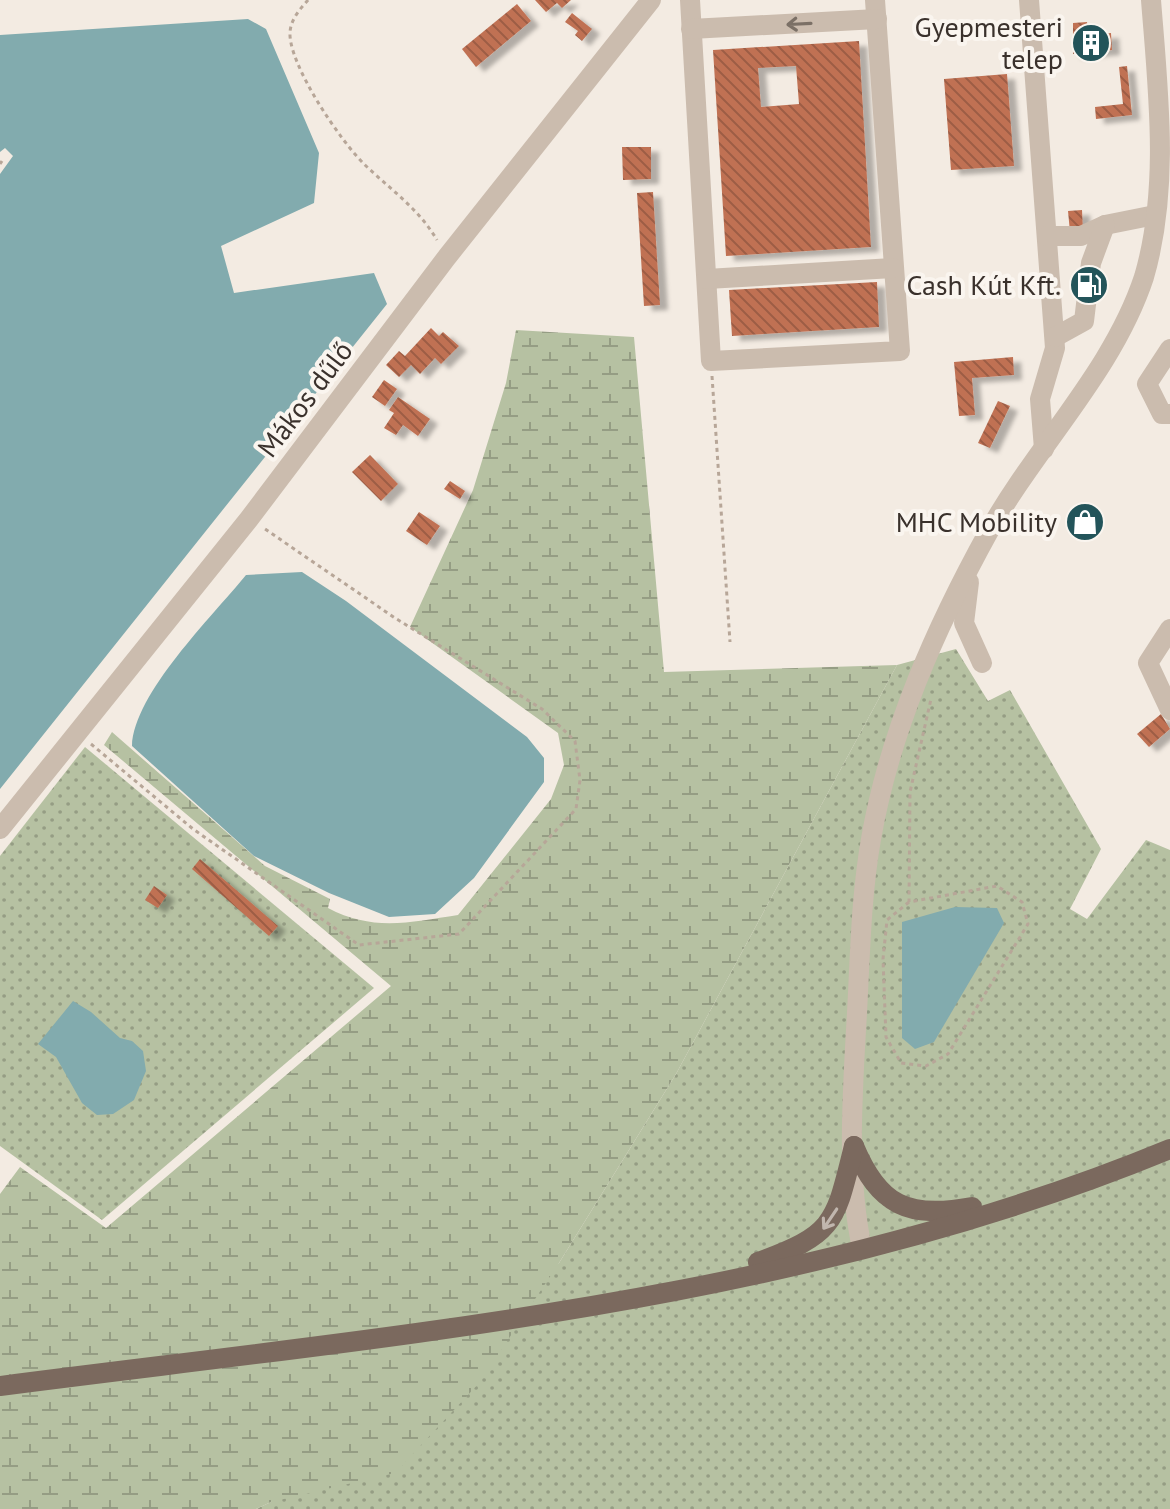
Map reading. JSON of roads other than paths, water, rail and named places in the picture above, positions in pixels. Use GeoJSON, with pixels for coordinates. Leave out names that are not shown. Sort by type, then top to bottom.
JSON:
{"type":"FeatureCollection","features":[{"type":"Feature","properties":{"kind":"main road"},"geometry":{"type":"LineString","coordinates":[[854,1146],[866,1174],[883,1196],[914,1211],[956,1216]]}},
{"type":"Feature","properties":{"kind":"main road"},"geometry":{"type":"LineString","coordinates":[[671,1292],[803,1246],[820,1234],[837,1211],[854,1146]]}},
{"type":"Feature","properties":{"kind":"main road"},"geometry":{"type":"LineString","coordinates":[[0,1386],[422,1332],[671,1292],[904,1237],[956,1216],[1058,1191],[1170,1149]]}},
{"type":"Feature","properties":{"kind":"street","name":"Mákos dűlő"},"geometry":{"type":"LineString","coordinates":[[0,829],[75,731],[249,519],[447,257],[651,0]]}},
{"type":"Feature","properties":{"kind":"street"},"geometry":{"type":"LineString","coordinates":[[690,0],[691,29],[707,279],[711,361],[900,351],[876,10],[691,29]]}},
{"type":"Feature","properties":{"kind":"street"},"geometry":{"type":"LineString","coordinates":[[1029,0],[1055,337],[1055,348],[1040,399],[1044,449]]}},
{"type":"Feature","properties":{"kind":"street"},"geometry":{"type":"LineString","coordinates":[[862,1248],[855,1219],[854,1062],[871,842],[896,734],[951,607],[990,528],[1110,347],[1144,277],[1155,215],[1162,137],[1151,0]]}},
{"type":"Feature","properties":{"kind":"street"},"geometry":{"type":"LineString","coordinates":[[1047,236],[1081,236],[1105,225],[1155,215]]}},
{"type":"Feature","properties":{"kind":"street"},"geometry":{"type":"LineString","coordinates":[[1055,337],[1084,321],[1091,263],[1105,225]]}},
{"type":"Feature","properties":{"kind":"street"},"geometry":{"type":"LineString","coordinates":[[707,279],[893,268]]}},
{"type":"Feature","properties":{"kind":"street"},"geometry":{"type":"LineString","coordinates":[[1170,349],[1147,384],[1162,414],[1170,414]]}},
{"type":"Feature","properties":{"kind":"street"},"geometry":{"type":"LineString","coordinates":[[971,566],[964,623],[982,663]]}},
{"type":"Feature","properties":{"kind":"street"},"geometry":{"type":"LineString","coordinates":[[1170,629],[1148,663],[1170,710]]}},
{"type":"Feature","properties":{"kind":"water"},"geometry":{"type":"Polygon","coordinates":[[[248,19],[266,29],[319,153],[314,203],[221,246],[234,293],[374,273],[387,304],[0,789],[0,174],[13,156],[5,148],[0,152],[0,35],[248,19]]]}},
{"type":"Feature","properties":{"kind":"water"},"geometry":{"type":"Polygon","coordinates":[[[302,572],[346,601],[527,737],[544,758],[544,782],[474,878],[435,914],[389,917],[329,893],[254,856],[132,746],[136,725],[160,680],[246,575],[302,572]]]}},
{"type":"Feature","properties":{"kind":"water"},"geometry":{"type":"Polygon","coordinates":[[[955,907],[997,908],[1004,923],[934,1042],[915,1049],[902,1038],[902,922],[955,907]]]}},
{"type":"Feature","properties":{"kind":"water"},"geometry":{"type":"Polygon","coordinates":[[[73,1001],[91,1012],[120,1038],[132,1041],[143,1051],[146,1071],[134,1100],[113,1114],[97,1115],[82,1103],[56,1057],[38,1044],[73,1001]]]}},
{"type":"Feature","properties":{"kind":"place","name":"Gyepmesteri telep"},"geometry":{"type":"Point","coordinates":[1091,43]}},
{"type":"Feature","properties":{"kind":"place","name":"Cash Kút Kft."},"geometry":{"type":"Point","coordinates":[1089,285]}},
{"type":"Feature","properties":{"kind":"place","name":"MHC Mobility"},"geometry":{"type":"Point","coordinates":[1085,522]}}]}
